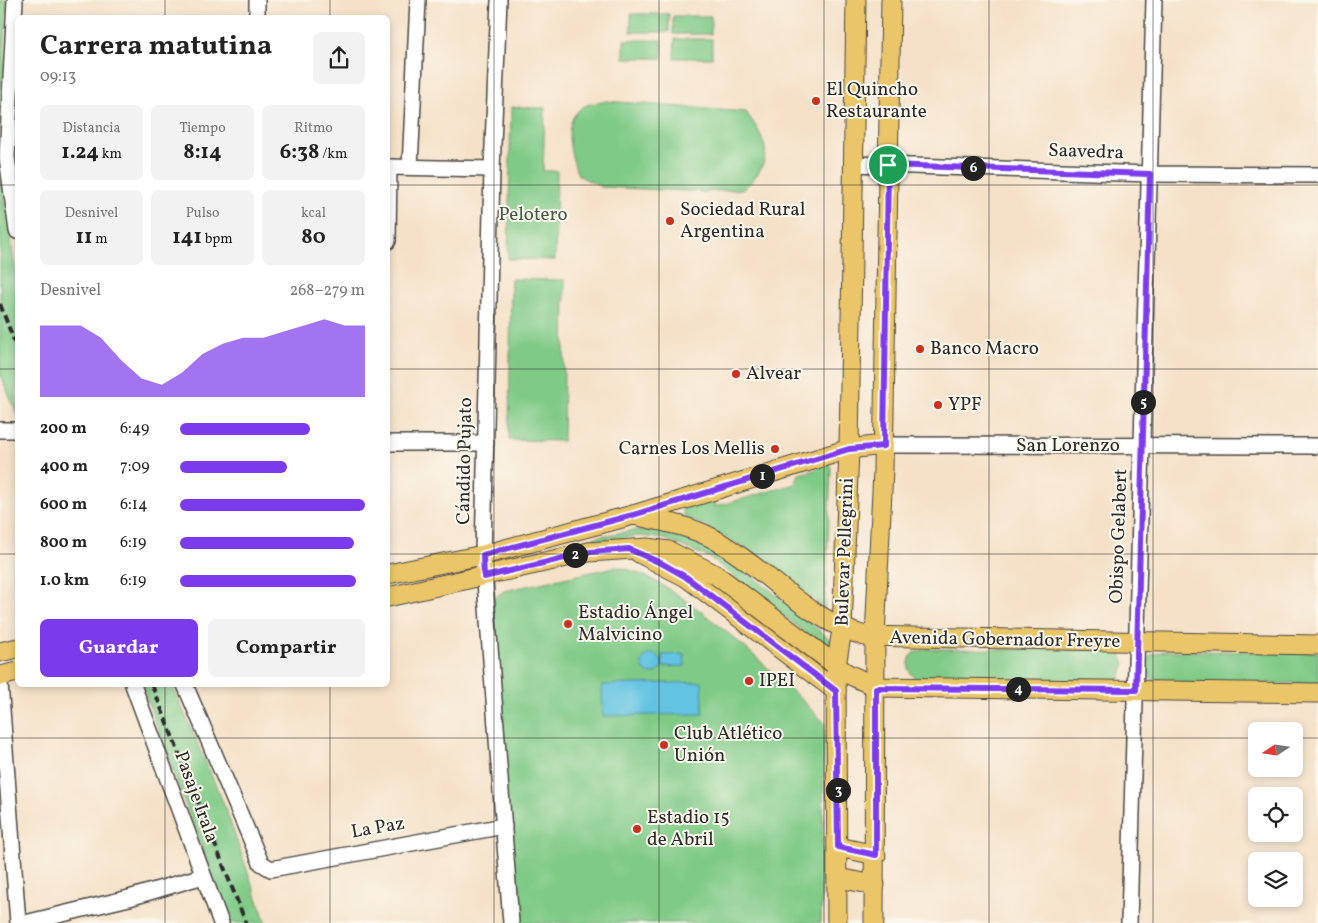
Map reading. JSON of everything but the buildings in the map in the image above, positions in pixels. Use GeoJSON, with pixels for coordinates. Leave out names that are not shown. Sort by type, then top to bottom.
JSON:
{"type":"FeatureCollection","features":[{"type":"Feature","properties":{"kind":"main road","name":"Bulevar Pellegrini"},"geometry":{"type":"LineString","coordinates":[[837,923],[836,666],[842,630],[849,449],[856,0]]}},
{"type":"Feature","properties":{"kind":"main road","name":"Bulevar Pellegrini"},"geometry":{"type":"LineString","coordinates":[[874,923],[876,886],[875,637],[884,446],[891,0]]}},
{"type":"Feature","properties":{"kind":"main road","name":"San Lorenzo"},"geometry":{"type":"LineString","coordinates":[[390,574],[483,555],[633,515],[849,449],[884,446]]}},
{"type":"Feature","properties":{"kind":"main road","name":"Avenida Gobernador Freyre"},"geometry":{"type":"LineString","coordinates":[[633,515],[671,522],[713,539],[741,556],[825,620],[842,630],[875,637],[1318,645]]}},
{"type":"Feature","properties":{"kind":"main road"},"geometry":{"type":"LineString","coordinates":[[390,596],[484,577],[590,552],[647,548],[669,551],[716,575],[836,666],[857,680],[876,688],[1318,693]]}},
{"type":"Feature","properties":{"kind":"main road"},"geometry":{"type":"LineString","coordinates":[[629,549],[663,564],[686,577],[836,691]]}},
{"type":"Feature","properties":{"kind":"main road"},"geometry":{"type":"LineString","coordinates":[[0,652],[15,649]]}},
{"type":"Feature","properties":{"kind":"main road"},"geometry":{"type":"LineString","coordinates":[[0,676],[15,673]]}},
{"type":"Feature","properties":{"kind":"main road"},"geometry":{"type":"LineString","coordinates":[[838,847],[876,855]]}},
{"type":"Feature","properties":{"kind":"main road"},"geometry":{"type":"LineString","coordinates":[[838,878],[876,886]]}},
{"type":"Feature","properties":{"kind":"street"},"geometry":{"type":"LineString","coordinates":[[15,0],[8,157],[15,214]]}},
{"type":"Feature","properties":{"kind":"street"},"geometry":{"type":"LineString","coordinates":[[257,0],[257,15]]}},
{"type":"Feature","properties":{"kind":"street"},"geometry":{"type":"LineString","coordinates":[[410,168],[418,0]]}},
{"type":"Feature","properties":{"kind":"street","name":"Cándido Pujato"},"geometry":{"type":"LineString","coordinates":[[499,0],[492,169],[483,555],[511,923]]}},
{"type":"Feature","properties":{"kind":"street","name":"Obispo Gelabert"},"geometry":{"type":"LineString","coordinates":[[1129,923],[1154,0]]}},
{"type":"Feature","properties":{"kind":"street","name":"Saavedra"},"geometry":{"type":"LineString","coordinates":[[852,164],[1150,174],[1318,175]]}},
{"type":"Feature","properties":{"kind":"street"},"geometry":{"type":"LineString","coordinates":[[390,167],[492,169]]}},
{"type":"Feature","properties":{"kind":"street"},"geometry":{"type":"LineString","coordinates":[[0,430],[15,430]]}},
{"type":"Feature","properties":{"kind":"street"},"geometry":{"type":"LineString","coordinates":[[390,442],[486,444]]}},
{"type":"Feature","properties":{"kind":"street","name":"San Lorenzo"},"geometry":{"type":"LineString","coordinates":[[884,446],[1318,446]]}},
{"type":"Feature","properties":{"kind":"street"},"geometry":{"type":"LineString","coordinates":[[0,683],[18,923]]}},
{"type":"Feature","properties":{"kind":"street","name":"Pasaje Irala"},"geometry":{"type":"LineString","coordinates":[[134,687],[221,923]]}},
{"type":"Feature","properties":{"kind":"street","name":"Pasaje Irala"},"geometry":{"type":"LineString","coordinates":[[185,687],[261,863]]}},
{"type":"Feature","properties":{"kind":"street","name":"La Paz"},"geometry":{"type":"LineString","coordinates":[[261,863],[271,868],[504,826]]}},
{"type":"Feature","properties":{"kind":"street"},"geometry":{"type":"LineString","coordinates":[[25,923],[129,898],[203,876]]}},
{"type":"Feature","properties":{"kind":"green space"},"geometry":{"type":"Polygon","coordinates":[[[0,0],[7,0],[0,145],[0,0]]]}},
{"type":"Feature","properties":{"kind":"green space"},"geometry":{"type":"Polygon","coordinates":[[[631,14],[669,14],[669,32],[631,32],[631,14]]]}},
{"type":"Feature","properties":{"kind":"green space"},"geometry":{"type":"Polygon","coordinates":[[[673,16],[711,16],[711,34],[673,34],[673,16]]]}},
{"type":"Feature","properties":{"kind":"green space"},"geometry":{"type":"Polygon","coordinates":[[[675,39],[712,39],[712,58],[674,58],[675,39]]]}},
{"type":"Feature","properties":{"kind":"green space"},"geometry":{"type":"Polygon","coordinates":[[[624,40],[662,40],[662,58],[624,58],[624,40]]]}},
{"type":"Feature","properties":{"kind":"green space"},"geometry":{"type":"Polygon","coordinates":[[[606,101],[746,112],[760,133],[764,143],[764,160],[761,169],[744,189],[705,192],[601,187],[578,175],[570,149],[569,130],[576,113],[583,107],[606,101]]]}},
{"type":"Feature","properties":{"kind":"green space","name":"Pelotero"},"geometry":{"type":"Polygon","coordinates":[[[511,107],[545,108],[543,171],[557,171],[555,260],[508,259],[511,107]]]}},
{"type":"Feature","properties":{"kind":"green space"},"geometry":{"type":"Polygon","coordinates":[[[0,172],[15,267],[15,410],[0,373],[0,172]]]}},
{"type":"Feature","properties":{"kind":"green space"},"geometry":{"type":"Polygon","coordinates":[[[511,279],[565,280],[563,441],[509,440],[511,279]]]}},
{"type":"Feature","properties":{"kind":"green space"},"geometry":{"type":"Polygon","coordinates":[[[822,463],[829,464],[831,468],[825,609],[759,557],[705,526],[685,518],[682,509],[715,499],[714,507],[795,484],[799,474],[815,470],[822,463]]]}},
{"type":"Feature","properties":{"kind":"green space"},"geometry":{"type":"Polygon","coordinates":[[[637,530],[665,533],[691,542],[717,554],[741,569],[765,586],[831,640],[829,651],[710,558],[665,539],[641,536],[610,539],[494,566],[492,563],[601,536],[637,530]]]}},
{"type":"Feature","properties":{"kind":"green space","name":"Club Atlético Unión"},"geometry":{"type":"Polygon","coordinates":[[[615,567],[638,573],[666,587],[695,607],[726,631],[825,723],[821,923],[517,923],[491,611],[494,598],[504,591],[615,567]]]}},
{"type":"Feature","properties":{"kind":"green space"},"geometry":{"type":"Polygon","coordinates":[[[926,649],[1119,650],[1125,663],[1120,678],[1113,681],[925,682],[912,675],[909,663],[913,653],[926,649]]]}},
{"type":"Feature","properties":{"kind":"green space"},"geometry":{"type":"Polygon","coordinates":[[[1164,651],[1318,652],[1318,683],[1163,684],[1150,677],[1147,665],[1151,655],[1164,651]]]}},
{"type":"Feature","properties":{"kind":"green space"},"geometry":{"type":"Polygon","coordinates":[[[143,687],[173,687],[223,802],[266,923],[229,923],[143,687]]]}},
{"type":"Feature","properties":{"kind":"water"},"geometry":{"type":"Polygon","coordinates":[[[652,654],[659,657],[662,664],[659,671],[652,674],[645,671],[642,664],[645,657],[652,654]]]}},
{"type":"Feature","properties":{"kind":"water"},"geometry":{"type":"Polygon","coordinates":[[[684,654],[685,666],[663,667],[662,655],[684,654]]]}},
{"type":"Feature","properties":{"kind":"water"},"geometry":{"type":"Polygon","coordinates":[[[702,682],[703,714],[603,716],[602,685],[702,682]]]}},
{"type":"Feature","properties":{"kind":"railway"},"geometry":{"type":"LineString","coordinates":[[0,304],[15,343]]}},
{"type":"Feature","properties":{"kind":"railway"},"geometry":{"type":"LineString","coordinates":[[153,687],[246,923]]}},
{"type":"Feature","properties":{"kind":"place","name":"El Quincho Restaurante"},"geometry":{"type":"Point","coordinates":[816,101]}},
{"type":"Feature","properties":{"kind":"place","name":"Sociedad Rural Argentina"},"geometry":{"type":"Point","coordinates":[670,221]}},
{"type":"Feature","properties":{"kind":"place","name":"Banco Macro"},"geometry":{"type":"Point","coordinates":[920,349]}},
{"type":"Feature","properties":{"kind":"place","name":"Alvear"},"geometry":{"type":"Point","coordinates":[736,374]}},
{"type":"Feature","properties":{"kind":"place","name":"YPF"},"geometry":{"type":"Point","coordinates":[938,405]}},
{"type":"Feature","properties":{"kind":"place","name":"Carnes Los Mellis"},"geometry":{"type":"Point","coordinates":[775,449]}},
{"type":"Feature","properties":{"kind":"place","name":"Estadio Ángel Malvicino"},"geometry":{"type":"Point","coordinates":[568,624]}},
{"type":"Feature","properties":{"kind":"place","name":"IPEI"},"geometry":{"type":"Point","coordinates":[749,681]}},
{"type":"Feature","properties":{"kind":"place","name":"Club Atlético Unión"},"geometry":{"type":"Point","coordinates":[664,745]}},
{"type":"Feature","properties":{"kind":"place","name":"Estadio 15 de Abril"},"geometry":{"type":"Point","coordinates":[637,829]}},
{"type":"Feature","properties":{"kind":"route"},"geometry":{"type":"LineString","coordinates":[[888,165],[1150,174],[1136,690],[876,688],[876,855],[838,847],[836,691],[716,599],[686,577],[663,564],[629,549],[590,552],[484,577],[483,555],[633,515],[849,449],[884,446],[888,165]]}}]}
